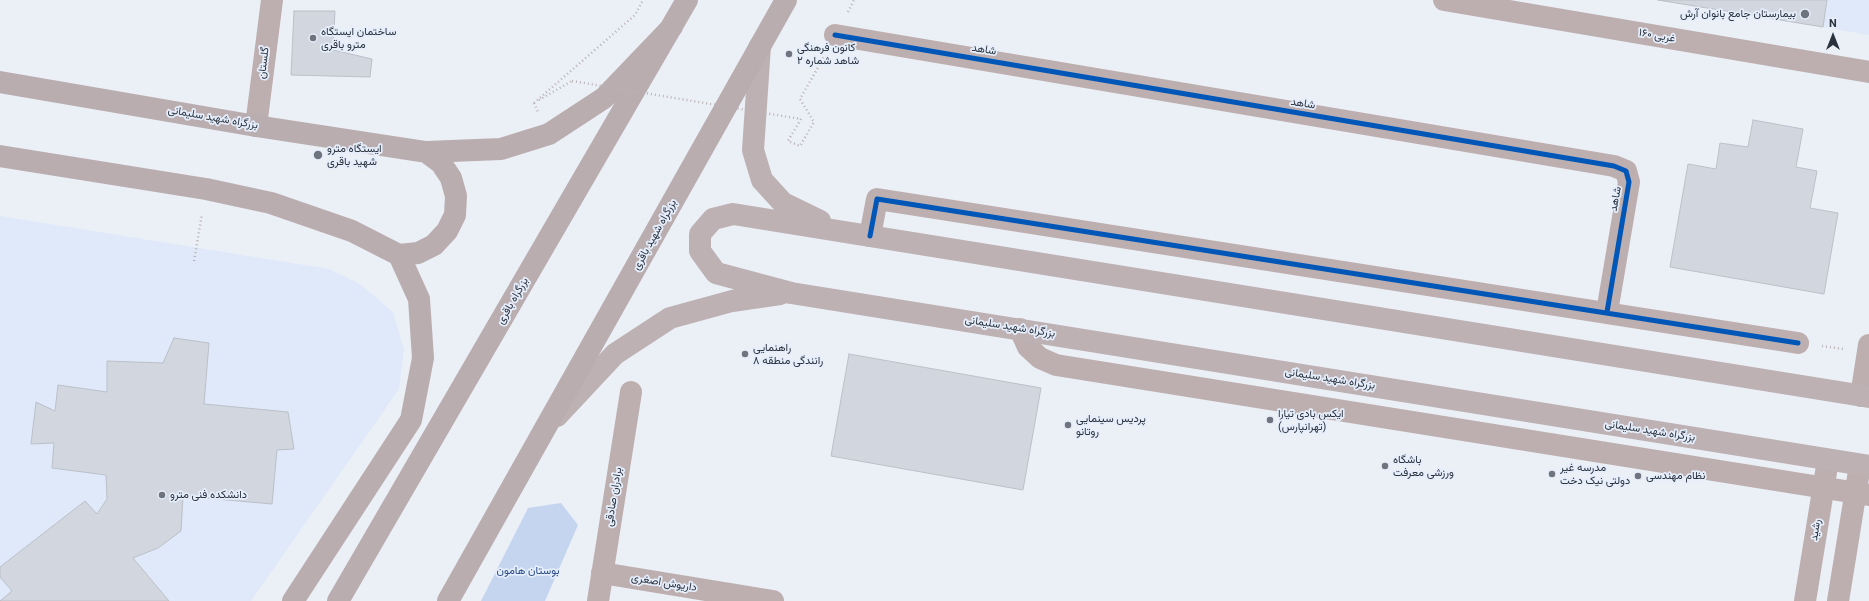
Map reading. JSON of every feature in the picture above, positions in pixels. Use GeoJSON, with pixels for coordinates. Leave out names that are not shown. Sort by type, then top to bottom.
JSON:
{"type":"FeatureCollection","features":[{"type":"Feature","properties":{"kind":"highway","name":"بزرگراه باقری"},"geometry":{"type":"LineString","coordinates":[[338,601],[687,0]]}},
{"type":"Feature","properties":{"kind":"highway"},"geometry":{"type":"LineString","coordinates":[[760,46],[786,0]]}},
{"type":"Feature","properties":{"kind":"highway","name":"بزرگراه شهید سلیمانی"},"geometry":{"type":"LineString","coordinates":[[0,82],[256,126],[426,152],[501,149],[549,134],[604,98],[672,27]]}},
{"type":"Feature","properties":{"kind":"highway","name":"بزرگراه شهید باقری"},"geometry":{"type":"LineString","coordinates":[[550,423],[760,46]]}},
{"type":"Feature","properties":{"kind":"highway"},"geometry":{"type":"LineString","coordinates":[[0,156],[206,189],[278,205],[352,231],[399,255],[418,253],[434,245],[447,232],[454,215],[456,196],[451,178],[441,163],[426,152]]}},
{"type":"Feature","properties":{"kind":"highway"},"geometry":{"type":"LineString","coordinates":[[293,601],[411,420],[423,358],[419,299],[399,255]]}},
{"type":"Feature","properties":{"kind":"highway"},"geometry":{"type":"LineString","coordinates":[[448,601],[550,423]]}},
{"type":"Feature","properties":{"kind":"main road"},"geometry":{"type":"LineString","coordinates":[[760,46],[753,150],[762,180],[783,204],[843,232]]}},
{"type":"Feature","properties":{"kind":"main road"},"geometry":{"type":"LineString","coordinates":[[791,293],[716,273],[700,251],[700,234],[713,219],[733,214],[1865,396]]}},
{"type":"Feature","properties":{"kind":"main road"},"geometry":{"type":"LineString","coordinates":[[550,423],[615,354],[670,318],[732,301],[791,293]]}},
{"type":"Feature","properties":{"kind":"main road","name":"بزرگراه شهید سلیمانی"},"geometry":{"type":"LineString","coordinates":[[791,293],[1865,466]]}},
{"type":"Feature","properties":{"kind":"street","name":"گلستان"},"geometry":{"type":"LineString","coordinates":[[256,126],[272,0]]}},
{"type":"Feature","properties":{"kind":"street","name":"۱۶۰ غربی"},"geometry":{"type":"LineString","coordinates":[[1444,0],[1869,72]]}},
{"type":"Feature","properties":{"kind":"street","name":"شاهد"},"geometry":{"type":"LineString","coordinates":[[836,35],[1614,166],[1626,172],[1629,182],[1607,312]]}},
{"type":"Feature","properties":{"kind":"street"},"geometry":{"type":"LineString","coordinates":[[870,236],[877,199],[1798,343]]}},
{"type":"Feature","properties":{"kind":"street"},"geometry":{"type":"LineString","coordinates":[[1020,329],[1028,347],[1040,358],[1056,365],[1862,494]]}},
{"type":"Feature","properties":{"kind":"street"},"geometry":{"type":"LineString","coordinates":[[1865,396],[1868,349]]}},
{"type":"Feature","properties":{"kind":"street","name":"برادران صادقی"},"geometry":{"type":"LineString","coordinates":[[598,601],[631,392]]}},
{"type":"Feature","properties":{"kind":"street","name":"رشید"},"geometry":{"type":"LineString","coordinates":[[1805,601],[1828,460]]}},
{"type":"Feature","properties":{"kind":"street"},"geometry":{"type":"LineString","coordinates":[[1838,601],[1862,494],[1865,466]]}},
{"type":"Feature","properties":{"kind":"street","name":"داریوش اصغری"},"geometry":{"type":"LineString","coordinates":[[602,573],[773,601]]}},
{"type":"Feature","properties":{"kind":"path"},"geometry":{"type":"LineString","coordinates":[[643,0],[635,14],[534,104],[572,81],[801,119],[788,141],[800,146],[814,122],[800,99]]}},
{"type":"Feature","properties":{"kind":"path"},"geometry":{"type":"LineString","coordinates":[[194,261],[206,189]]}},
{"type":"Feature","properties":{"kind":"path"},"geometry":{"type":"LineString","coordinates":[[1798,343],[1868,349]]}},
{"type":"Feature","properties":{"kind":"shaded area","name":"بیمارستان جامع بانوان آرش"},"geometry":{"type":"Polygon","coordinates":[[[1658,0],[1869,0],[1869,35],[1823,27],[1658,0]]]}},
{"type":"Feature","properties":{"kind":"shaded area","name":"دانشکده فنی مترو"},"geometry":{"type":"Polygon","coordinates":[[[0,216],[329,269],[360,284],[393,312],[404,350],[399,389],[251,601],[0,601],[0,216]]]}},
{"type":"Feature","properties":{"kind":"green space","name":"بوستان هامون"},"geometry":{"type":"Polygon","coordinates":[[[561,503],[578,525],[545,601],[481,601],[528,508],[561,503]]]}},
{"type":"Feature","properties":{"kind":"building","name":"بیمارستان جامع بانوان آرش"},"geometry":{"type":"Polygon","coordinates":[[[1658,0],[1827,0],[1823,27],[1658,0]]]}},
{"type":"Feature","properties":{"kind":"building","name":"ساختمان ایستگاه مترو باقری"},"geometry":{"type":"Polygon","coordinates":[[[294,11],[335,11],[333,50],[372,59],[370,77],[291,75],[294,11]]]}},
{"type":"Feature","properties":{"kind":"building"},"geometry":{"type":"Polygon","coordinates":[[[1753,120],[1803,129],[1796,167],[1817,171],[1810,208],[1838,213],[1824,294],[1670,267],[1688,164],[1716,169],[1720,143],[1748,147],[1753,120]]]}},
{"type":"Feature","properties":{"kind":"building"},"geometry":{"type":"Polygon","coordinates":[[[174,338],[209,343],[204,404],[288,412],[294,449],[277,450],[272,504],[183,496],[181,531],[158,548],[133,558],[169,601],[0,601],[12,591],[0,577],[0,567],[85,501],[97,514],[107,499],[106,475],[52,468],[54,443],[31,444],[36,402],[55,411],[58,385],[107,392],[107,361],[163,363],[174,338]]]}},
{"type":"Feature","properties":{"kind":"building"},"geometry":{"type":"Polygon","coordinates":[[[849,354],[1041,388],[1023,490],[831,456],[849,354]]]}},
{"type":"Feature","properties":{"kind":"cycle path"},"geometry":{"type":"LineString","coordinates":[[835,35],[1614,166],[1626,171],[1629,182],[1607,312]]}},
{"type":"Feature","properties":{"kind":"cycle path"},"geometry":{"type":"LineString","coordinates":[[870,236],[877,199],[1798,343]]}},
{"type":"Feature","properties":{"kind":"place","name":"بیمارستان جامع بانوان آرش"},"geometry":{"type":"Point","coordinates":[1805,14]}},
{"type":"Feature","properties":{"kind":"place","name":"ساختمان ایستگاه مترو باقری"},"geometry":{"type":"Point","coordinates":[313,38]}},
{"type":"Feature","properties":{"kind":"place","name":"کانون فرهنگی شاهد شماره ۲"},"geometry":{"type":"Point","coordinates":[789,54]}},
{"type":"Feature","properties":{"kind":"place","name":"ایستگاه مترو شهید باقری"},"geometry":{"type":"Point","coordinates":[318,155]}},
{"type":"Feature","properties":{"kind":"place","name":"راهنمایی رانندگی منطقه ۸"},"geometry":{"type":"Point","coordinates":[745,354]}},
{"type":"Feature","properties":{"kind":"place","name":"ایکس بادی تیارا (تهرانپارس)"},"geometry":{"type":"Point","coordinates":[1270,420]}},
{"type":"Feature","properties":{"kind":"place","name":"پردیس سینمایی روتانو"},"geometry":{"type":"Point","coordinates":[1068,425]}},
{"type":"Feature","properties":{"kind":"place","name":"باشگاه ورزشی معرفت"},"geometry":{"type":"Point","coordinates":[1385,466]}},
{"type":"Feature","properties":{"kind":"place","name":"مدرسه غیر دولتی نیک دخت"},"geometry":{"type":"Point","coordinates":[1552,474]}},
{"type":"Feature","properties":{"kind":"place","name":"نظام مهندسی"},"geometry":{"type":"Point","coordinates":[1638,476]}},
{"type":"Feature","properties":{"kind":"place","name":"دانشکده فنی مترو"},"geometry":{"type":"Point","coordinates":[162,495]}}]}
